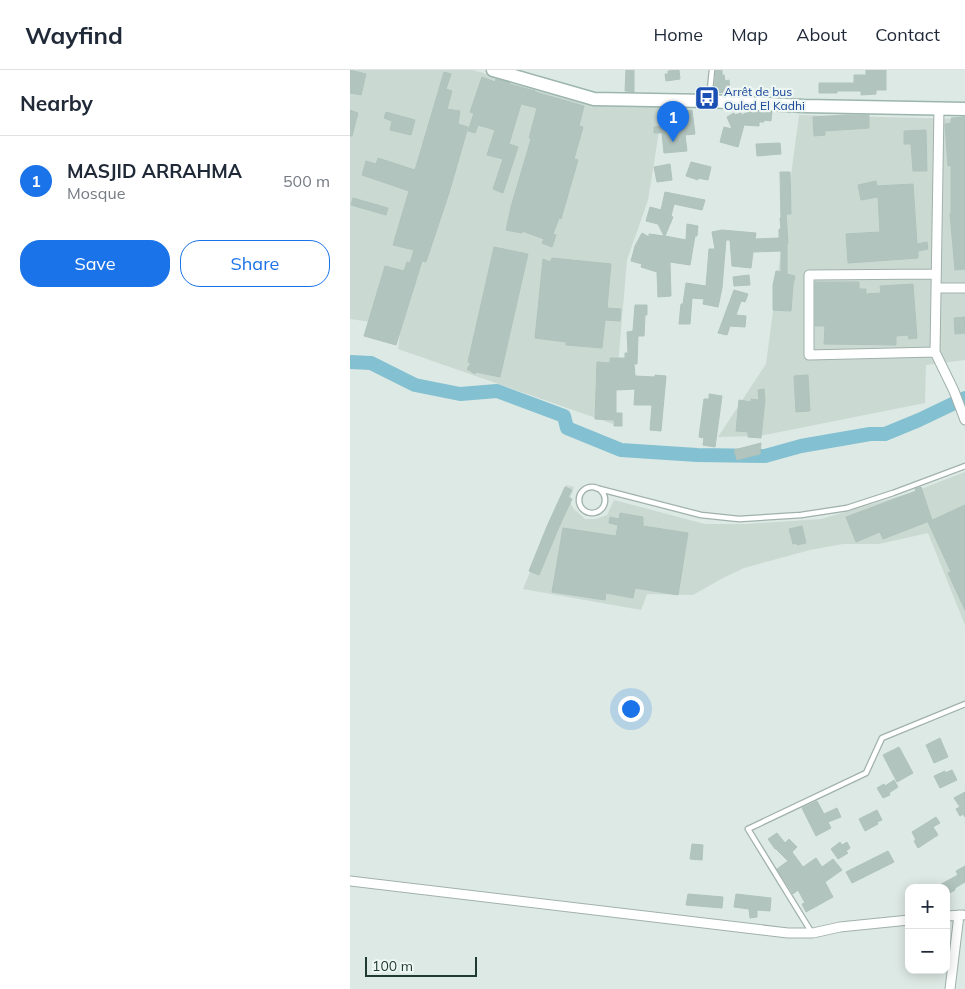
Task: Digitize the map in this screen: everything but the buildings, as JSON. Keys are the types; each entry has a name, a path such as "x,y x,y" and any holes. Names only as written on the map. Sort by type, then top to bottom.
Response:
{"main road":[{"path":"493,70 594,99 965,109"}],"street":[{"path":"939,108 935,352 965,419"},
{"path":"935,352 809,355 809,275 936,274"},
{"path":"936,288 965,288"},
{"path":"350,881 788,933 812,934 840,927 905,920"},
{"path":"950,989 962,915"}],"lane":[{"path":"709,101 712,70"},
{"path":"596,488 602,492 604,505 598,512 589,513 582,510 579,497 586,488 596,488 701,515 739,519 801,515 847,508 965,466"},
{"path":"812,934 748,829 866,773 882,738 965,704"}],"shaded area":[{"path":"350,70 473,70 590,104 663,107 648,200 627,260 613,424 398,349 401,326 350,319"},
{"path":"799,115 965,119 965,360 926,365 925,403 760,436 718,437 766,364"},
{"path":"965,472 965,625 928,533 879,544 843,544 810,550 744,568 693,595 647,594 641,610 523,589 566,485 574,487 569,501 574,509 585,519 596,519 607,515 614,500 705,524 746,524 821,519 913,492"}],"waterway":[{"path":"350,362 371,363 415,385 460,394 497,391 564,416 567,428 621,450 697,455 765,456 801,446 870,434 885,434 965,398"}],"place":[{"name":"Arrêt de bus Ouled El Kadhi","path":"707,98"},
{"name":"MASJID ARRAHMA","path":"673,142"}]}
